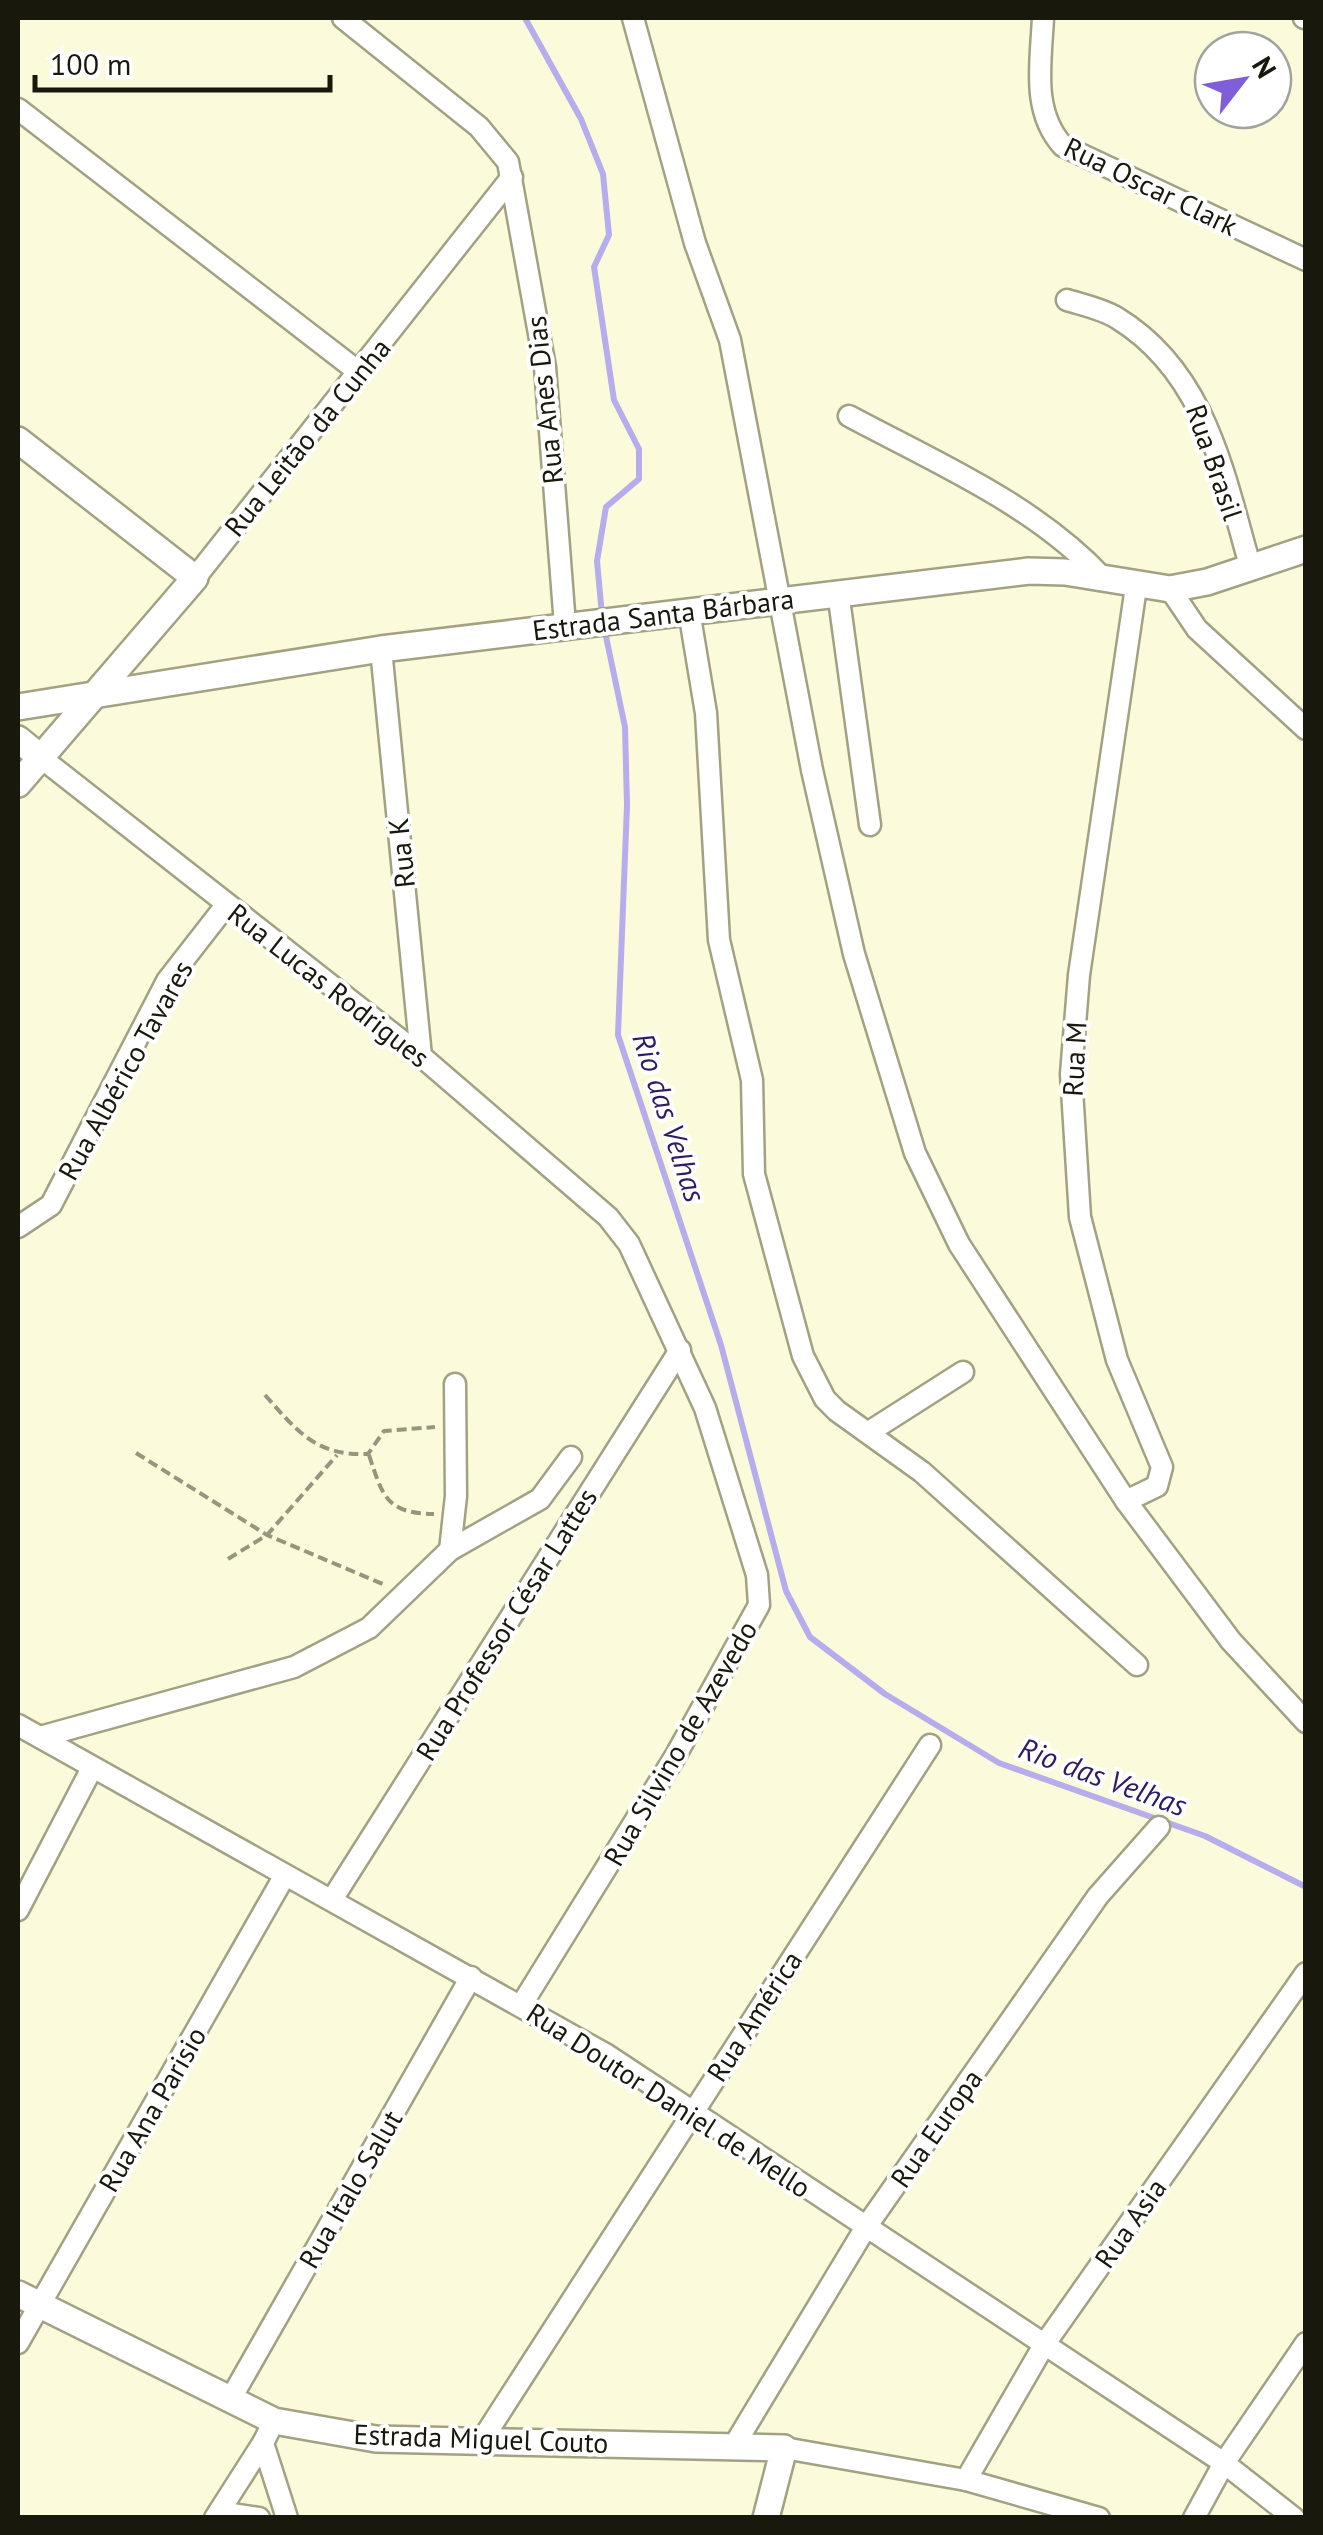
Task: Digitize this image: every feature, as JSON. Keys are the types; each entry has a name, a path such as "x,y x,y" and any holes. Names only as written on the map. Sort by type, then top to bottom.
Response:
{"street":[{"path":"343,18 479,126 508,162 512,177"},
{"path":"633,18 695,242 730,340 812,770 854,954 914,1153 959,1244 1126,1501 1231,1641 1306,1722"},
{"name":"Rua Oscar Clark","path":"1043,18 1040,86 1045,120 1063,146 1306,260"},
{"path":"18,108 360,373"},
{"name":"Rua Leitão da Cunha","path":"18,784 195,578 512,177"},
{"name":"Rua Anes Dias","path":"512,177 545,367 570,625"},
{"name":"Rua Brasil","path":"1066,300 1114,316 1150,342 1185,382 1205,416 1251,569"},
{"path":"849,416 984,488 1074,548 1102,577"},
{"path":"18,440 195,578"},
{"name":"Estrada Santa Bárbara","path":"18,707 380,650 1029,571 1102,577 1170,589 1251,569 1306,549"},
{"name":"Rua M","path":"1126,1501 1156,1486 1162,1467 1117,1360 1080,1217 1071,1074 1100,819 1136,586"},
{"path":"1170,589 1197,628 1306,729"},
{"path":"838,592 870,825"},
{"path":"690,611 706,713 719,940 752,1080 754,1174 765,1227 816,1384 837,1411 991,1531 1137,1664"},
{"name":"Rua K","path":"380,650 421,1056"},
{"name":"Rua Lucas Rodrigues","path":"18,739 421,1056 570,1183 629,1244"},
{"name":"Rua Albérico Tavares","path":"18,1227 51,1205 167,981 227,904"},
{"name":"Rua Silvino de Azevedo","path":"522,2004 676,1755 759,1604 757,1575 705,1408 629,1244"},
{"name":"Rua Professor César Lattes","path":"333,1898 680,1350"},
{"path":"868,1432 963,1372"},
{"path":"450,1550 456,1384"},
{"path":"40,1737 294,1667 369,1628 450,1550 540,1499 572,1457"},
{"name":"Rua Doutor Daniel de Mello","path":"18,1725 91,1770 522,2004 1224,2463 1294,2518"},
{"name":"Rua América","path":"482,2440 930,1745"},
{"path":"18,1910 91,1770"},
{"name":"Rua Europa","path":"735,2444 866,2228 1098,1896 1166,1820"},
{"name":"Rua Ana Parisio","path":"18,2343 29,2300 286,1874"},
{"name":"Rua Asia","path":"966,2480 1044,2345 1306,1973"},
{"name":"Rua Italo Salut","path":"230,2400 471,1977"},
{"name":"Estrada Miguel Couto","path":"29,2300 230,2400 269,2432 376,2439 784,2448"},
{"path":"1194,2518 1224,2463 1306,2343"},
{"path":"258,2518 217,2515 269,2432"},
{"path":"269,2432 286,2518"},
{"path":"766,2518 784,2448 966,2480 1099,2518"}],"path":[{"path":"265,1395 292,1425 337,1455 368,1454"},
{"path":"368,1454 384,1431 454,1428"},
{"path":"136,1454 267,1535 408,1594"},
{"path":"368,1454 379,1486 399,1511 454,1514"},
{"path":"228,1559 267,1535 337,1455"},
{"path":"1166,1820 1183,1804"}],"waterway":[{"name":"Rio das Velhas","path":"525,18 581,119 603,174 609,235 594,267 614,400 639,449 639,479 606,507 597,561 602,615"},
{"name":"Rio das Velhas","path":"604,627 625,727 627,805 618,1035 721,1345 786,1591 810,1637 885,1694 999,1763 1205,1836 1306,1887"}]}
